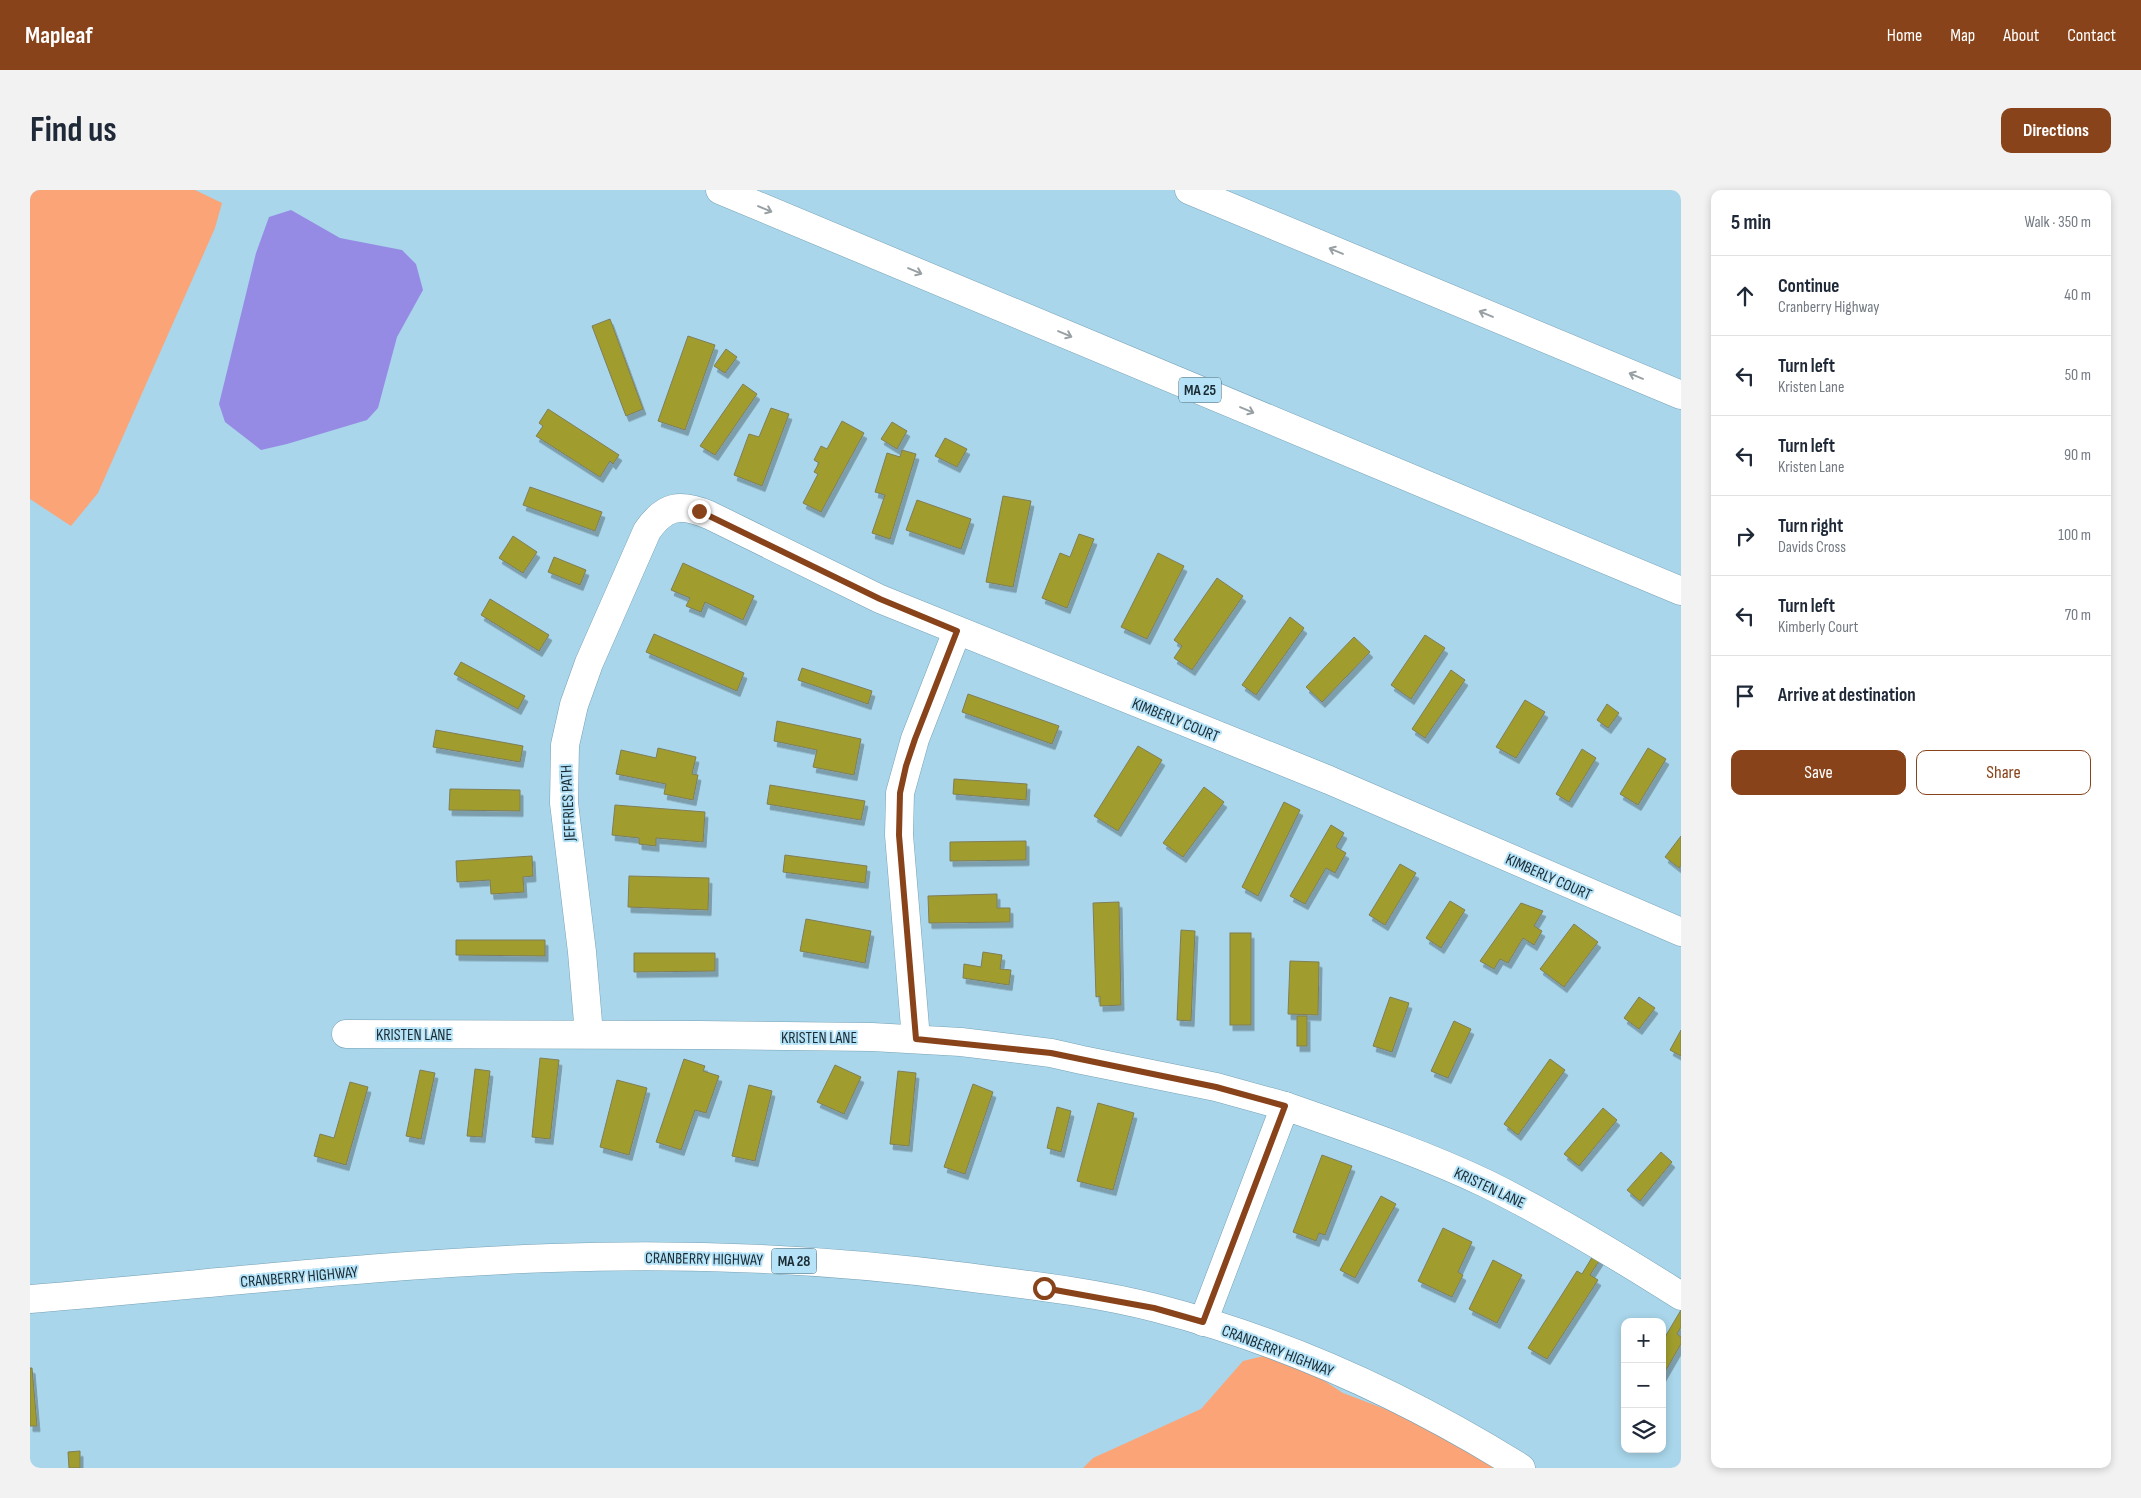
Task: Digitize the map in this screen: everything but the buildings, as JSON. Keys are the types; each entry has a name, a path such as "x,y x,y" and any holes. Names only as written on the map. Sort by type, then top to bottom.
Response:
{"main road":[{"name":"MA 25","path":"720,190 1681,591"},
{"path":"1189,190 1681,395"},
{"name":"KIMBERLY COURT","path":"673,508 690,508 709,515 880,599 1329,780 1681,932"},
{"name":"JEFFRIES PATH","path":"589,1034 582,952 564,803 565,745 574,705 620,590 647,531 660,516 673,508"},
{"path":"916,1039 899,835 900,793 915,739 957,631"},
{"name":"KRISTEN LANE","path":"346,1034 589,1034 916,1039 1051,1053 1216,1087 1285,1106 1424,1157 1485,1183 1566,1226 1681,1296"},
{"path":"1203,1322 1285,1106"},
{"name":"CRANBERRY HIGHWAY","path":"30,1299 477,1261 665,1256 817,1262 906,1269 1099,1296 1154,1308 1203,1322 1252,1339 1349,1378 1446,1424 1521,1468"}],"shaded area":[{"path":"30,190 195,190 222,203 215,228 98,493 71,526 30,499"},
{"path":"291,210 340,238 402,250 416,264 423,290 397,337 378,408 367,420 261,450 225,422 219,404 256,253 269,217"},
{"path":"1280,1352 1343,1393 1446,1432 1494,1468 1083,1468 1093,1458 1201,1409 1243,1361"}],"route":[{"path":"699,511 880,599 957,631 915,739 902,780 900,793 898,820 916,1039 961,1042 1051,1053 1216,1087 1285,1106 1203,1322 1154,1308 1099,1296 1044,1288"}]}
